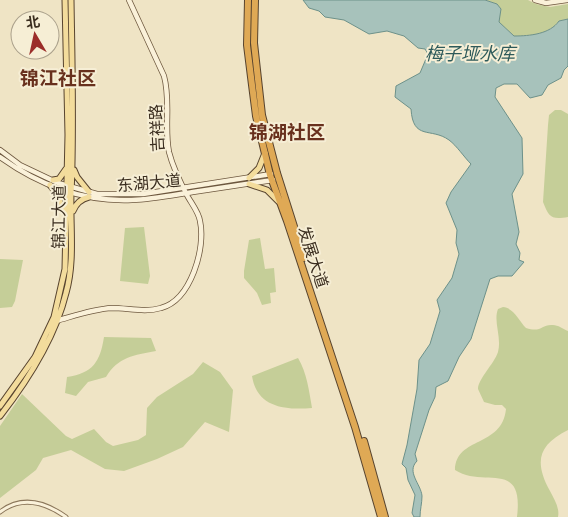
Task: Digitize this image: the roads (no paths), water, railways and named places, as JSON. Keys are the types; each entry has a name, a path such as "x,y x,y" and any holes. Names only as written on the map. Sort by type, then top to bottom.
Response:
{"highway":[{"name":"发展大道","path":"248,0 247,46 256,116 271,178 355,427 380,517"},
{"name":"发展大道","path":"255,0 254,43 262,115 278,176 359,426 385,517"}],"main road":[{"name":"锦江大道","path":"65,0 70,166"},
{"name":"锦江大道","path":"0,416 38,362 58,320 67,291 71,261 69,215 70,0"},
{"path":"265,153 259,168 249,181 267,190 282,207"},
{"path":"70,166 89,194 75,206 69,215 51,183 59,179 70,166"},
{"name":"锦江大道","path":"0,406 35,357 51,322 65,269 69,215"}],"street":[{"name":"吉祥路","path":"51,322 90,311 109,308 148,310 161,308 179,298 188,285 199,258 201,241 200,220 172,164 168,148 167,87 164,76 129,0"},
{"path":"535,0 546,3 567,0"},
{"name":"东湖大道","path":"0,150 20,165 51,183"},
{"name":"东湖大道","path":"0,157 16,169 51,183 89,194 143,194 278,176"},
{"path":"0,512 16,502 38,503 53,508 66,517"}],"water":[{"name":"梅子垭水库","path":"303,0 485,0 497,4 501,9 499,22 514,36 539,33 550,29 559,21 568,19 568,66 561,78 548,85 542,95 530,98 517,84 504,84 496,88 495,97 522,138 523,174 512,194 519,232 516,244 520,253 519,260 524,262 512,276 498,276 490,279 471,339 459,357 448,381 436,387 435,397 415,454 417,461 413,469 413,474 422,496 420,517 414,517 412,513 415,495 408,480 406,468 402,464 417,389 419,360 430,344 440,311 437,300 452,278 459,254 456,243 457,230 446,203 451,192 471,164 449,140 436,134 424,132 415,126 411,109 395,97 396,86 420,73 428,54 425,49 418,48 404,36 387,31 369,34 344,20 325,17 319,11 309,8"}],"district":[{"name":"锦江社区","path":"58,78"},
{"name":"锦湖社区","path":"287,132"}]}
